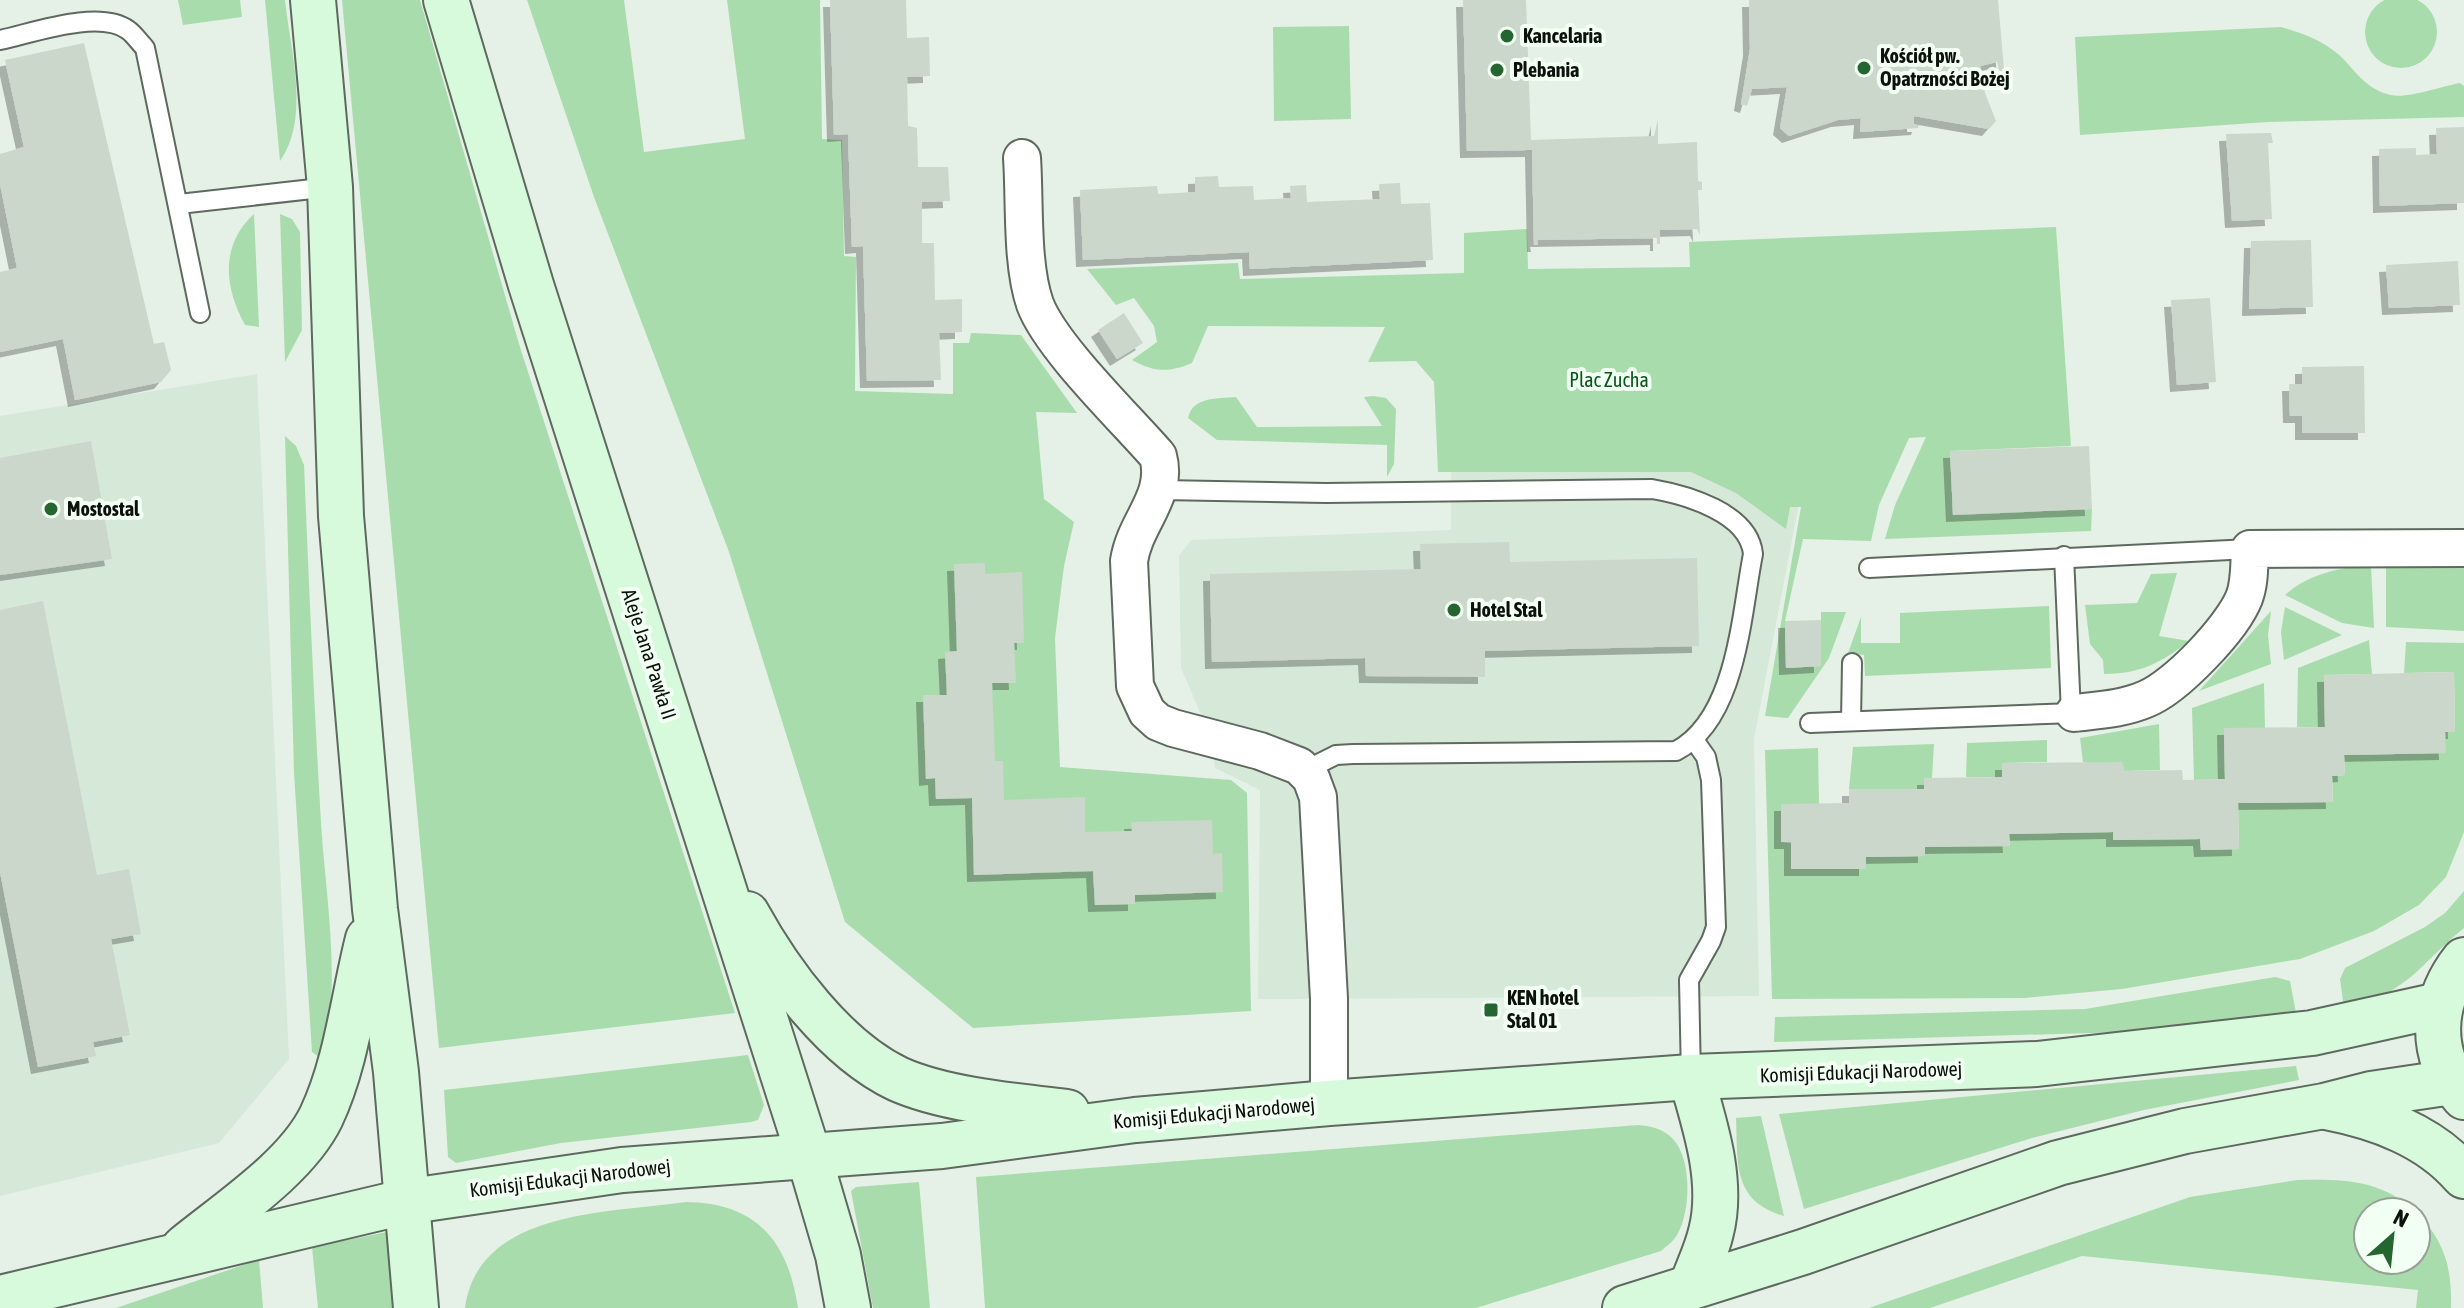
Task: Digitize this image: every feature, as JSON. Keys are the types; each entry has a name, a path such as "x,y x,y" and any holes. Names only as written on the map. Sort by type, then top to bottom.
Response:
{"main road":[{"path":"313,0 330,187 341,516 375,909 396,1072 404,1202 416,1308"},
{"name":"Aleje Jana Pawła II","path":"446,0 531,285 808,1153 838,1255 848,1308"},
{"path":"710,845 753,925 810,1006 863,1059 900,1080 933,1089 1001,1103 1135,1120"},
{"path":"173,1256 272,1176 320,1120 338,1076 375,909"},
{"path":"1625,1308 1803,1252 2058,1163 2185,1131 2324,1106 2371,1094 2458,1090 2441,1060 2436,1035 2439,1005 2450,978 2464,960"},
{"name":"Komisji Edukacji Narodowej","path":"0,1298 404,1202 622,1170 808,1153 942,1146 1135,1120 1329,1103 1691,1077 2037,1064 2312,1033 2439,1005"},
{"path":"1691,1077 1706,1130 1715,1183 1712,1230 1692,1285"},
{"path":"2324,1106 2394,1125 2427,1145 2464,1176"}],"street":[{"path":"1022,158 1030,277 1035,303 1067,352 1158,456 1161,490 1137,531 1129,561 1139,697 1158,722 1260,751 1304,771 1311,778 1318,797 1329,999 1329,1103"},
{"path":"2072,713 2120,708 2150,698 2172,684 2233,619 2245,597 2250,549 2464,548"}],"lane":[{"path":"0,40 77,23 108,21 128,30 145,48 200,313"},
{"path":"179,204 330,187"},
{"path":"1161,490 1326,493 1652,489 1702,503 1747,531 1753,554 1726,689 1715,714 1694,740 1676,751 1336,755 1304,771"},
{"path":"1869,568 2250,549"},
{"path":"1810,723 2072,713 2064,556"},
{"path":"1851,721 1852,663"},
{"path":"1691,1077 1689,980 1716,927 1711,780 1706,757 1694,740"}],"shaded area":[{"path":"257,374 289,1059 219,1143 0,1196 0,416"},
{"path":"1808,456 1754,739 1759,996 1258,999 1260,790 1215,768 1211,738 1181,668 1179,556 1191,540 1451,530 1451,470"}],"green space":[{"path":"2401,-4 2421,2 2431,12 2437,32 2431,52 2421,62 2401,68 2381,62 2371,52 2365,32 2371,12 2381,2"},
{"path":"178,0 240,0 242,17 183,25"},
{"path":"265,0 285,0 294,61 295,125 280,161"},
{"path":"342,0 420,0 519,344 735,1013 439,1048"},
{"path":"527,0 624,0 644,152 745,139 727,0 820,0 822,139 842,140 844,256 856,257 855,391 953,394 953,343 969,343 971,333 1021,335 1077,413 1036,412 1044,499 1074,522 1064,566 1055,638 1060,767 1231,780 1247,793 1251,1011 973,1028 845,922 729,552 594,197"},
{"path":"1349,26 1351,119 1274,121 1273,27"},
{"path":"2281,27 2325,44 2367,84 2391,95 2425,92 2460,83 2464,86 2464,117 2268,122 2080,135 2075,37"},
{"path":"254,214 259,327 245,325 238,311 229,267 235,239"},
{"path":"280,214 292,219 300,232 302,330 285,362"},
{"name":"Plac Zucha","path":"2056,227 2071,446 1950,451 1953,514 2092,509 2091,531 1885,539 1895,505 1926,437 1909,438 1879,505 1871,541 1803,539 1785,621 1786,668 1821,666 1821,612 1846,612 1829,658 1788,718 1765,716 1801,507 1790,507 1786,529 1736,493 1691,472 1438,472 1434,382 1416,361 1368,362 1385,327 1208,326 1192,363 1168,370 1154,369 1132,360 1157,342 1154,326 1134,298 1116,305 1087,269 1238,263 1240,279 1464,273 1464,233 1527,229 1528,269 1690,267 1689,242"},
{"path":"1236,397 1257,427 1382,426 1364,397 1386,398 1396,409 1394,464 1387,477 1387,445 1217,440 1188,418 1201,402"},
{"path":"285,436 296,446 304,465 318,778 332,972 328,1031 322,1059 312,1052 294,773"},
{"path":"2386,564 2464,564 2464,631 2386,627"},
{"path":"2371,565 2374,628 2342,623 2285,595 2325,573"},
{"path":"2177,573 2159,636 2189,641 2150,666 2104,674 2103,660 2090,644 2085,605 2137,603 2151,574"},
{"path":"2049,606 2051,668 1865,676 1864,655 1848,653 1861,617 1861,643 1900,643 1900,613"},
{"path":"2285,607 2342,635 2284,660 2281,632"},
{"path":"2271,611 2268,635 2271,664 2199,691"},
{"path":"2369,640 2372,674 2324,675 2325,727 2297,727 2298,668"},
{"path":"2406,642 2464,643 2464,832 2446,877 2419,905 2374,931 2300,959 2122,989 2024,998 1772,999 1765,750 1818,748 1819,804 1782,842 1866,857 1925,856 1925,847 2010,845 2009,834 2113,832 2114,840 2200,839 2201,850 2239,849 2238,803 2333,802 2332,776 2345,775 2344,755 2445,753 2445,732 2455,732 2454,672 2404,673"},
{"path":"2264,683 2265,728 2224,729 2225,779 2194,780 2192,708"},
{"path":"2159,724 2160,770 2125,771 2083,762 2080,738"},
{"path":"2047,740 2047,762 2002,763 2002,777 1966,777 1967,743"},
{"path":"1934,744 1932,778 1924,778 1924,789 1849,789 1853,747"},
{"path":"2464,891 2464,928 2399,986 2344,1008 2340,979 2345,968 2425,927 2445,913"},
{"path":"2275,977 2290,981 2297,1018 2161,1031 1774,1042 1775,1017 2085,1009"},
{"path":"748,1055 764,1105 758,1120 561,1143 456,1163 448,1157 444,1090"},
{"path":"2296,1066 2299,1080 2144,1110 2032,1138 1804,1209 1779,1114"},
{"path":"1761,1116 1784,1216 1755,1201 1746,1190 1738,1165 1736,1118"},
{"path":"1638,1125 1656,1128 1668,1135 1679,1147 1683,1158 1687,1198 1677,1236 1661,1251 1476,1308 985,1308 976,1177"},
{"path":"2297,1180 2345,1181 2375,1187 2394,1196 2352,1196 2352,1276 2432,1276 2432,1231 2448,1268 2451,1308 2416,1308 2418,1290 2082,1256 1930,1308 1869,1308 2190,1197"},
{"path":"919,1182 930,1308 873,1308 851,1191 856,1187"},
{"path":"686,1202 732,1210 750,1218 765,1230 786,1263 798,1308 465,1308 475,1275 494,1251 521,1234 552,1222 587,1214"},
{"path":"387,1232 394,1308 318,1308 312,1247"},
{"path":"258,1260 263,1308 116,1308"}],"building":[{"path":"830,0 906,0 907,38 929,37 930,76 907,77 908,126 917,128 918,167 948,167 950,201 922,202 922,243 934,243 935,300 962,299 962,332 939,333 941,380 867,381 863,246 852,247 848,134 834,135"},
{"path":"1463,0 1526,0 1531,140 1654,136 1658,119 1658,144 1697,142 1698,181 1702,182 1702,190 1698,190 1700,235 1697,229 1660,230 1660,244 1657,244 1657,238 1537,240 1538,245 1534,245 1532,150 1467,151"},
{"name":"Kościół pw. Opatrzności Bożej","path":"1749,0 1998,0 2005,81 2002,81 1997,62 1980,66 1985,93 1996,121 1989,129 1914,116 1914,125 1919,125 1918,128 1860,132 1861,118 1838,120 1789,136 1780,128 1787,87 1752,89 1747,106 1741,104 1750,49"},
{"path":"84,43 154,344 164,342 171,370 161,382 75,400 63,339 0,352 0,272 17,268 0,184 0,154 24,147 5,60"},
{"path":"2464,127 2464,203 2380,206 2379,149 2416,148 2416,155 2437,154 2436,128"},
{"path":"2271,133 2273,143 2268,143 2272,219 2232,221 2226,134"},
{"path":"1218,176 1219,187 1253,186 1254,200 1291,198 1290,186 1306,185 1307,202 1380,199 1379,184 1400,183 1401,204 1430,203 1433,260 1250,269 1249,252 1083,260 1080,190 1157,186 1158,194 1195,192 1195,177"},
{"path":"2311,240 2313,307 2249,309 2251,241"},
{"path":"2458,261 2460,305 2389,308 2386,265"},
{"path":"2210,298 2216,382 2177,385 2171,300"},
{"path":"1124,313 1143,343 1117,359 1098,330"},
{"path":"2364,366 2365,433 2302,433 2302,416 2290,416 2289,384 2302,384 2302,367"},
{"name":"Mostostal","path":"91,441 112,559 0,575 0,458"},
{"path":"2089,446 2092,509 1953,515 1950,451"},
{"name":"Hotel Stal","path":"1509,542 1510,562 1697,558 1699,646 1485,651 1485,677 1366,676 1365,658 1212,662 1210,574 1421,569 1420,544"},
{"path":"985,563 985,574 1022,572 1024,643 1014,643 1016,683 992,683 995,761 1003,761 1004,800 1085,797 1085,832 1132,831 1131,822 1212,820 1213,854 1222,853 1223,892 1135,895 1135,904 1095,905 1093,871 974,875 972,798 936,799 935,778 926,779 923,695 947,695 945,652 957,651 954,564"},
{"path":"43,601 97,875 129,869 141,934 111,939 130,1035 93,1042 96,1056 38,1067 0,872 0,610"},
{"path":"1821,620 1821,666 1786,668 1785,621"},
{"path":"2454,672 2455,732 2445,732 2446,753 2344,755 2345,775 2332,776 2333,802 2238,803 2239,849 2201,850 2200,839 2113,840 2113,832 2009,834 2010,846 1925,847 1925,856 1866,857 1866,869 1791,869 1791,842 1781,842 1781,804 1849,803 1849,789 1924,789 1924,778 2002,777 2002,763 2122,762 2125,771 2182,770 2183,780 2225,779 2224,728 2325,727 2324,675"}],"place":[{"name":"Kancelaria","path":"1507,36"},
{"name":"Kościół pw. Opatrzności Bożej","path":"1864,68"},
{"name":"Plebania","path":"1497,70"},
{"name":"Mostostal","path":"51,509"},
{"name":"Hotel Stal","path":"1454,610"},
{"name":"KEN hotel Stal 01","path":"1491,1010"}]}
